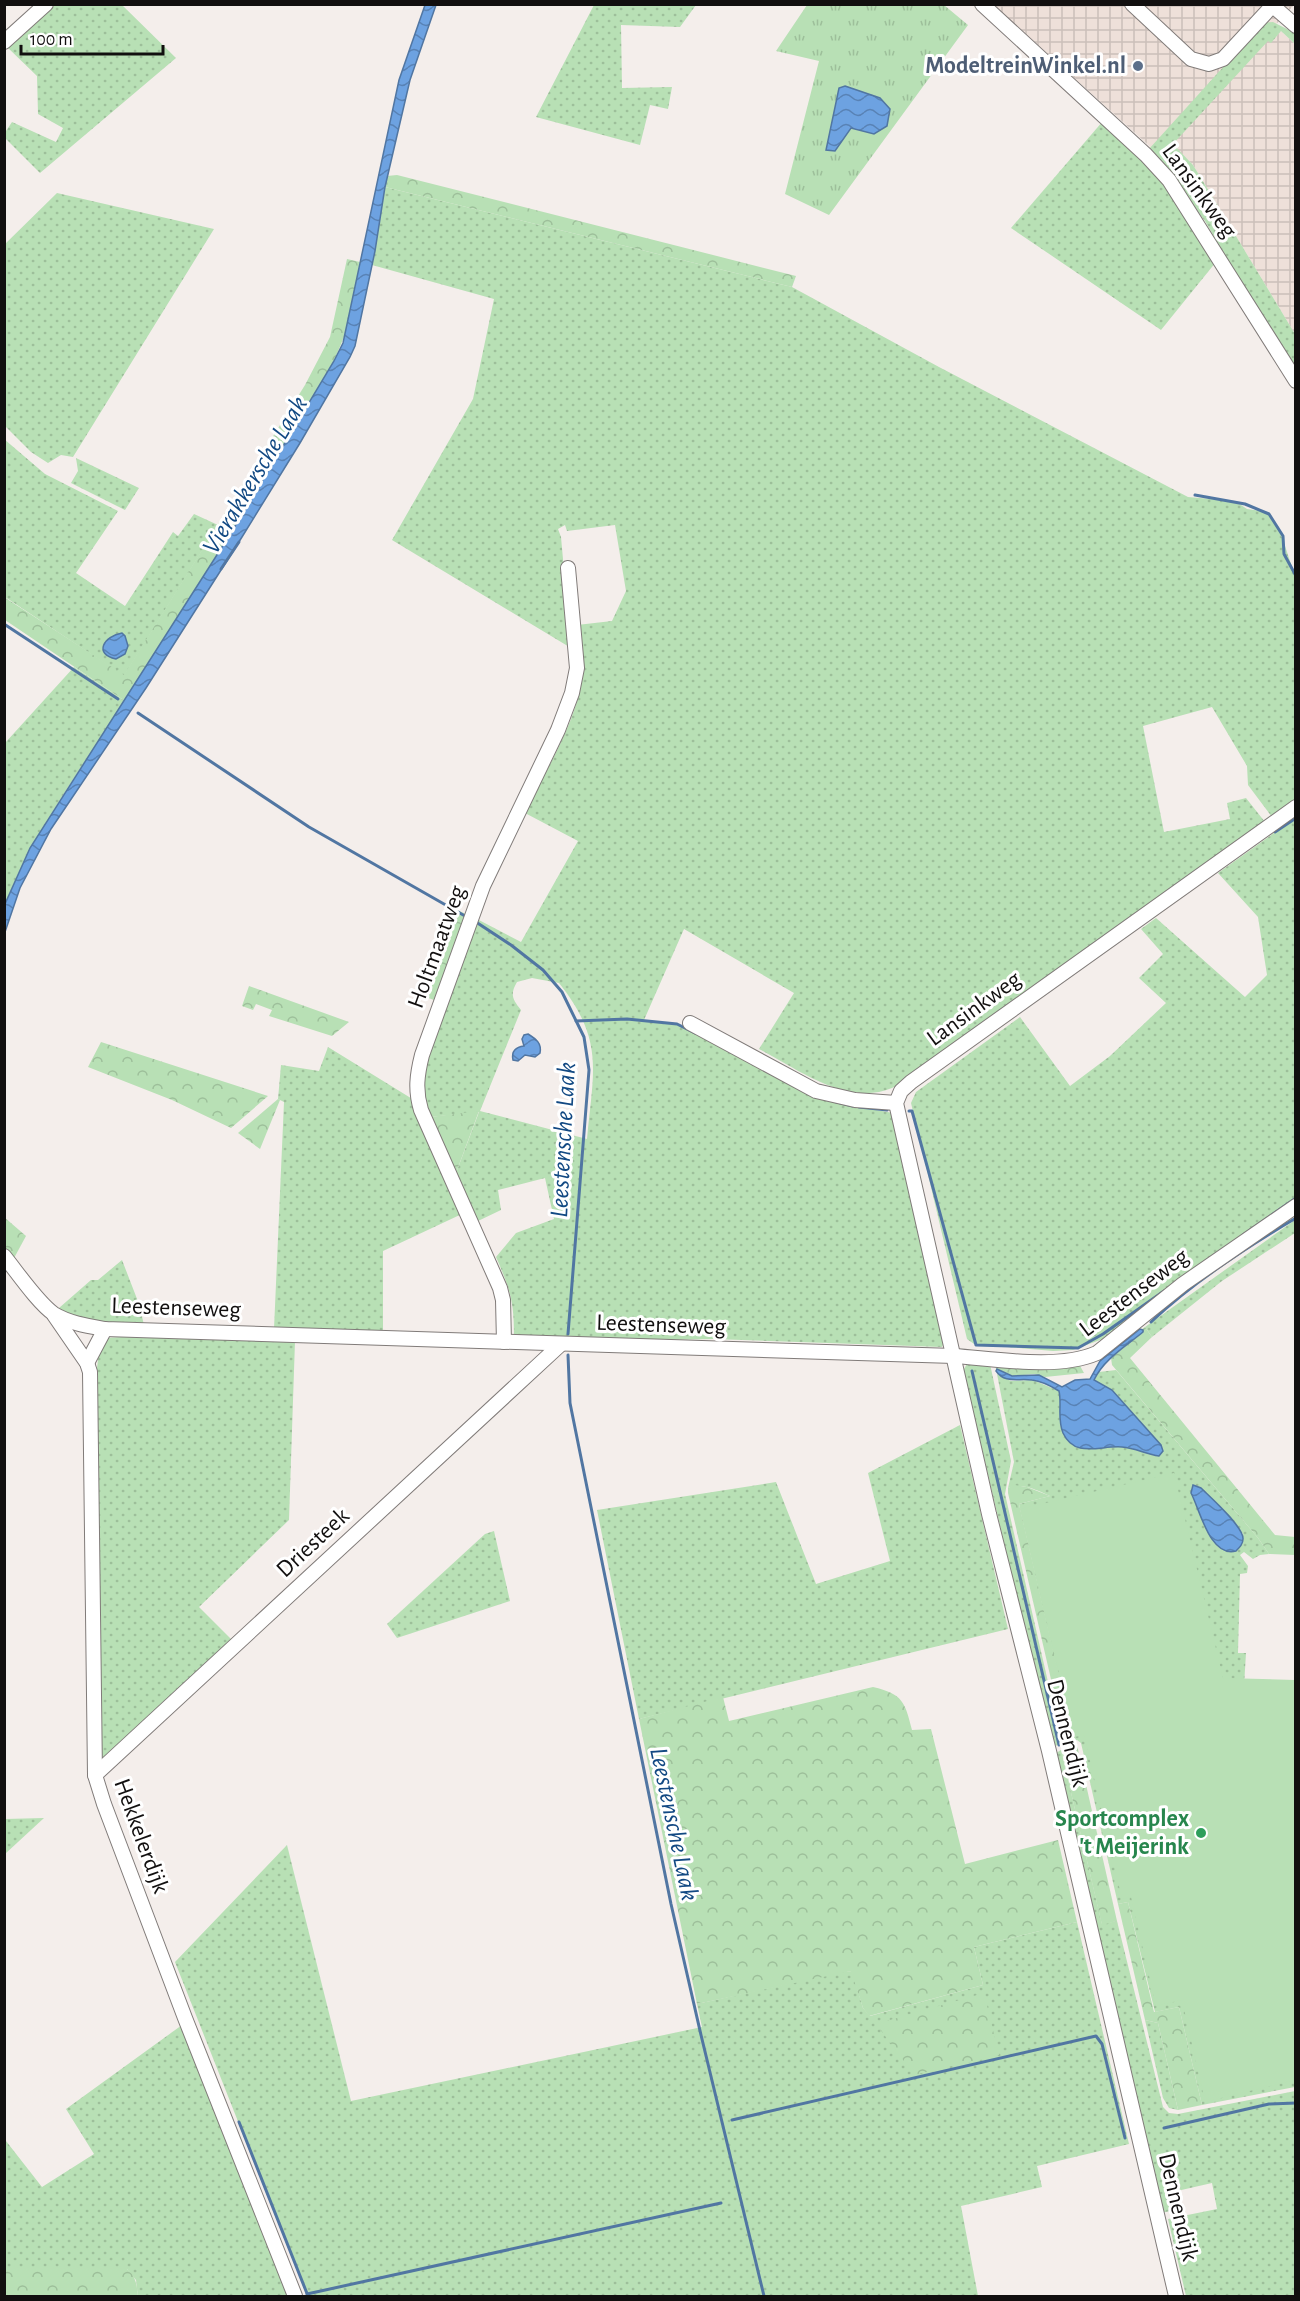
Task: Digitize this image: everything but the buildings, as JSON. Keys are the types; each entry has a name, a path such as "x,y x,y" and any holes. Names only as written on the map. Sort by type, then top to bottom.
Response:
{"street":[{"path":"4,42 46,4"},
{"name":"Lansinkweg","path":"982,4 1146,155 1169,180 1296,381"},
{"path":"1132,4 1191,59 1209,64 1222,59 1273,5 1296,26"},
{"name":"Holtmaatweg","path":"504,1341 503,1300 500,1288 421,1110 416,1094 417,1077 422,1055 483,886 558,730 572,693 577,668 568,568"},
{"name":"Lansinkweg","path":"896,1103 901,1092 910,1082 1296,807"},
{"path":"690,1023 816,1091 855,1100 896,1103 954,1356"},
{"name":"Leestenseweg","path":"4,1256 54,1314 77,1324 105,1329 954,1356 1062,1362 1084,1359 1097,1353 1183,1284 1296,1206"},
{"name":"Hekkelerdijk","path":"54,1314 87,1363 90,1372 95,1775 185,2018 295,2296"},
{"path":"87,1363 105,1329"},
{"name":"Driesteek","path":"95,1775 560,1344"},
{"name":"Dennendijk","path":"954,1356 989,1514 1049,1751 1176,2296"}],"shaded area":[{"path":"994,5 1294,5 1157,153"},
{"path":"1281,31 1295,44 1295,334 1193,165 1172,144 1268,40 1271,42"}],"green space":[{"path":"55,5 122,5 176,58 40,173 5,138 4,134 12,122 56,142 63,128 38,114 37,76 6,46"},
{"path":"594,5 696,5 680,27 621,25 622,88 672,87 668,109 650,105 640,145 536,117"},
{"path":"807,5 944,5 968,25 829,215 785,194 819,61 776,51"},
{"path":"1273,22 1295,33 1295,44 1281,31 1271,43 1268,41 1173,144 1193,165 1295,334 1295,375 1205,221 1149,149 1263,23"},
{"path":"1103,121 1162,178 1216,262 1161,330 1011,228"},
{"path":"397,175 796,276 792,287 385,187 387,176"},
{"path":"385,187 792,287 939,367 1188,497 1235,501 1247,509 1268,512 1277,527 1295,574 1295,800 1272,817 1248,785 1247,766 1212,707 1143,726 1164,832 1230,819 1227,803 1246,798 1265,822 892,1088 875,1093 858,1093 840,1089 806,1075 759,1049 794,993 684,929 644,1020 683,1026 826,1101 893,1113 944,1342 942,1347 713,1339 589,1341 514,1336 510,1295 496,1257 516,1233 554,1219 545,1178 498,1190 501,1210 478,1221 456,1173 479,1112 430,1117 424,1101 425,1061 477,919 521,942 578,841 525,813 564,735 576,704 580,674 577,625 612,621 626,591 615,525 567,531 565,525 558,529 561,537 571,648 392,540 473,399 494,299 372,265","holes":["532,978 559,983 584,1022 590,1040 593,1075 587,1139 480,1111 521,1010 513,996 517,982"]},
{"path":"57,193 214,229 73,457 61,455 48,463 31,452 5,426 4,245"},
{"path":"347,259 360,262 346,332 334,361 265,478 125,701 5,620 4,597 124,675 305,385 330,337"},
{"path":"4,439 45,474 118,511 76,573 125,606 173,532 178,536 194,514 218,525 124,676 5,597"},
{"path":"76,458 139,488 125,510 71,483 78,471"},
{"path":"74,667 125,701 45,825 5,904 5,743"},
{"path":"1295,818 1295,1200 1219,1250 1108,1337 1073,1350 1053,1351 974,1344 967,1339 911,1103 916,1092 1020,1017 1070,1086 1110,1056 1166,1003 1139,978 1163,954 1141,929 1156,918 1245,997 1267,975 1258,917 1218,873"},
{"path":"453,908 468,915 434,1000 417,994"},
{"path":"249,986 349,1022 332,1036 269,1016 272,1010 256,1004 253,1010 242,1006"},
{"path":"101,1042 268,1096 231,1128 172,1100 88,1067"},
{"path":"328,1047 414,1100 464,1213 383,1251 383,1331 274,1329 284,1102 278,1099 281,1065 319,1071"},
{"path":"278,1099 280,1100 260,1149 238,1133"},
{"path":"479,1111 456,1173 430,1117"},
{"path":"4,1217 26,1236 13,1260 5,1252"},
{"path":"1295,1220 1295,1233 1222,1281 1152,1337 1145,1327"},
{"path":"122,1260 139,1304 144,1325 89,1321 68,1314 59,1308 91,1280 98,1280"},
{"path":"1145,1327 1152,1337 1130,1358 1275,1535 1295,1537 1295,1555 1269,1554 1112,1365 1111,1358 1143,1332 1142,1329"},
{"path":"136,1336 295,1341 289,1520 199,1607 233,1641 102,1767 95,1385 99,1351 106,1338"},
{"path":"968,1362 990,1364 1011,1461 1005,1494 1062,1743 1060,1745 1052,1746 964,1373"},
{"path":"995,1363 1079,1364 1084,1373 1045,1377 1034,1374 1012,1376 996,1369"},
{"name":"Sportcomplex 't Meijerink","path":"1116,1370 1269,1554 1253,1559 1244,1552 1240,1555 1248,1566 1247,1573 1240,1574 1238,1653 1246,1653 1244,1686 1296,1862 1295,2087 1202,2105 1179,2007 1155,2012 1128,1902 1118,1904 1081,1743 1077,1740 1068,1743 1065,1740 1072,1736 1019,1504 1050,1496 1024,1486 1008,1488 1014,1462 997,1374 1011,1381 1033,1380 1059,1391 1061,1428 1068,1441 1074,1446 1090,1449 1123,1447 1155,1455 1163,1451 1161,1445 1112,1390 1094,1380 1099,1372","holes":["1191,1493 1208,1495 1243,1534 1236,1550 1227,1551 1213,1541"]},
{"path":"960,1425 1008,1629 639,1719 597,1510 776,1482 816,1584 890,1561 868,1473"},
{"name":"Sportcomplex 't Meijerink","path":"1174,1473 1223,1678 1295,1680 1295,2080 1205,2102 1182,2000 1156,2006 1131,1897 1122,1899 1084,1735 1074,1737 1020,1509"},
{"path":"1014,1485 1027,1487 1050,1496 1019,1504 1073,1736 1065,1740 1008,1493 1008,1488"},
{"path":"494,1531 510,1601 397,1638 387,1624 485,1534"},
{"path":"873,1687 897,1696 907,1712 912,1730 931,1729 965,1864 1058,1840 1077,1922 974,1947 983,1985 869,2016 863,2008 851,1971 697,2004 639,1719 723,1697 729,1721"},
{"path":"1077,1745 1117,1921 1102,1925 1061,1750"},
{"path":"1061,1750 1102,1924 1117,1921 1163,2107 1169,2113 1178,2114 1295,2091 1295,2296 1186,2296 1168,2219 1217,2209 1212,2183 1177,2191 1180,2209 1161,2213 1056,1753"},
{"path":"44,1818 5,1854 5,1819"},
{"path":"287,1845 351,2101 702,2027 697,2004 841,1972 852,1971 863,2008 870,2016 983,1985 974,1947 1077,1922 1129,2144 1037,2166 1042,2187 961,2206 978,2296 307,2296 175,1962"},
{"path":"1128,1902 1154,2012 1179,2007 1202,2105 1178,2110 1158,2023 1145,2020 1118,1904"},
{"path":"984,1993 999,2055 918,2074 913,2073 876,2024"},
{"path":"1145,2020 1158,2023 1178,2110 1169,2108 1163,2098"},
{"path":"182,2025 288,2296 138,2296 136,2280 127,2269 5,2269 5,2142 42,2187 94,2154 66,2109"},
{"path":"5,2269 127,2269 134,2278 138,2296 5,2296"}],"water":[{"path":"425,5 436,5 410,80 385,187 375,251 355,346 300,443 242,537 146,688 51,829 20,888 5,932 5,904 30,848 229,536 343,343 399,80"},
{"path":"845,86 880,98 890,109 887,126 874,134 851,128 835,151 826,150 839,88"},
{"path":"122,633 128,646 125,654 116,659 109,657 103,649 106,641"},
{"path":"528,1034 538,1042 540,1053 535,1057 525,1055 518,1061 513,1060 513,1052 516,1048 524,1046 522,1039"},
{"path":"1140,1329 1143,1332 1109,1360 1094,1380 1112,1390 1161,1445 1163,1451 1159,1456 1122,1447 1089,1449 1074,1446 1068,1441 1061,1428 1059,1391 1035,1381 1003,1378 996,1371 997,1369 1012,1376 1039,1375 1062,1387 1075,1380 1090,1379 1100,1361"},
{"path":"1193,1485 1201,1488 1238,1527 1243,1541 1236,1551 1227,1551 1219,1547 1207,1531 1191,1493"}],"waterway":[{"path":"1195,495 1245,504 1269,514 1283,536 1284,554 1296,576"},
{"name":"Vierakkersche Laak","path":"221,569 239,542"},
{"path":"4,624 118,699"},
{"path":"138,713 309,827 465,916"},
{"path":"1275,832 1296,818"},
{"name":"Leestensche Laak","path":"476,922 543,970 562,992 584,1037 589,1070 568,1334"},
{"path":"576,1021 627,1019 677,1024 695,1033"},
{"path":"833,1101 853,1106"},
{"path":"859,1107 887,1110"},
{"path":"909,1111 912,1111 976,1345 1078,1348 1103,1334 1164,1291"},
{"path":"1243,1235 1296,1198"},
{"path":"1151,1322 1220,1266 1296,1218"},
{"name":"Leestensche Laak","path":"568,1355 570,1403 671,1904 764,2296"},
{"path":"972,1371 1059,1745"},
{"path":"732,2120 1096,2036 1102,2044 1125,2138"},
{"path":"1164,2128 1269,2104 1296,2103"},
{"path":"239,2122 308,2296"},
{"path":"307,2294 721,2203"}],"place":[{"name":"ModeltreinWinkel.nl","path":"1138,66"},
{"name":"Sportcomplex 't Meijerink","path":"1201,1833"}]}
